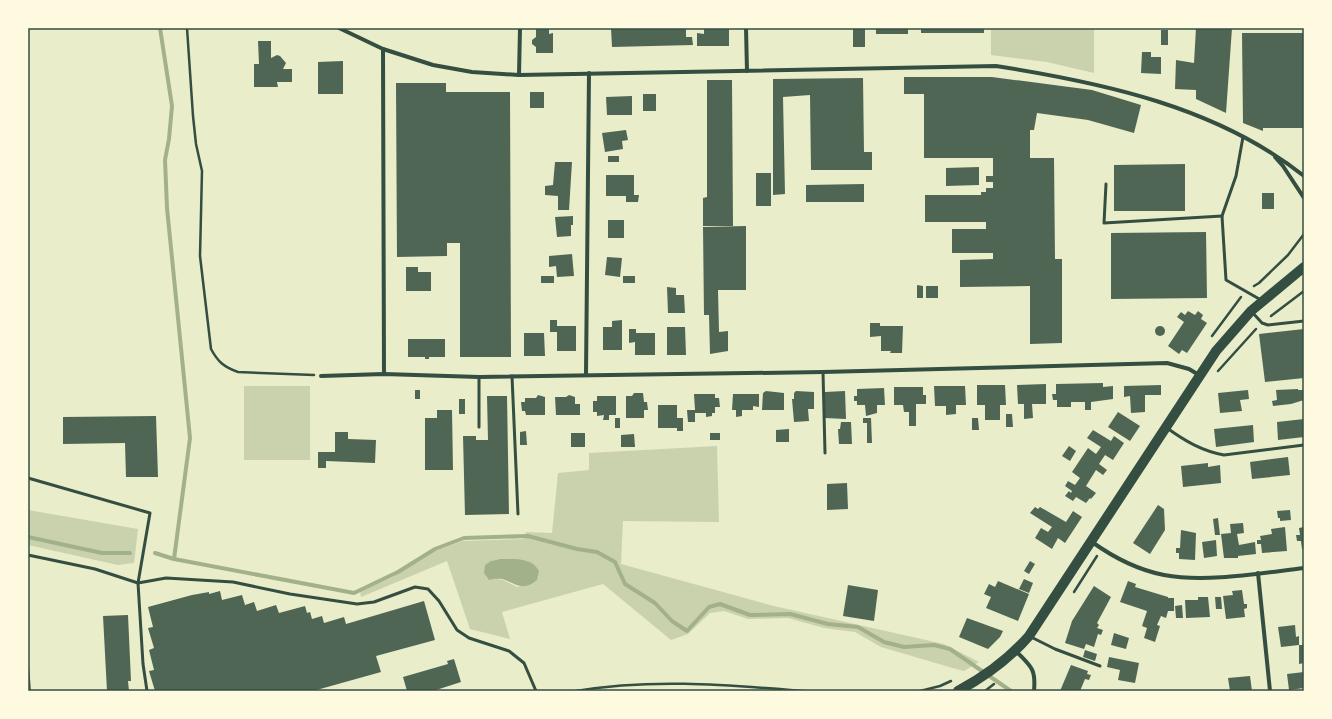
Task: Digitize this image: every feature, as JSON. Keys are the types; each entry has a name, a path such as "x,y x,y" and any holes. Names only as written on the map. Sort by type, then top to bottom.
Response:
{"main road":[{"path":"958,691 994,670 1016,651 1029,636 1092,542 1199,375 1234,330 1251,311 1262,300 1304,267"}],"street":[{"path":"339,28 383,49 433,66 472,72 519,75 589,73 651,74 996,66 1050,74 1122,90 1199,117 1265,149 1304,176"},
{"path":"519,75 520,28"},
{"path":"746,28 747,71"},
{"path":"383,49 384,374"},
{"path":"586,374 589,73"},
{"path":"1265,149 1283,166 1304,198"},
{"path":"321,376 384,374 479,377 586,374 823,372 1167,363 1189,369 1199,375"},
{"path":"1092,542 1130,564 1163,575 1191,578 1304,568"},
{"path":"1258,573 1270,691"},
{"path":"1016,651 1032,668 1035,677 1035,690"}],"lane":[{"path":"1243,137 1236,176 1222,216 1226,280 1262,300"},
{"path":"1106,184 1104,222 1222,216"},
{"path":"1251,311 1262,323 1268,325 1304,321"},
{"path":"823,372 825,452"},
{"path":"512,376 518,514"},
{"path":"479,377 479,427"},
{"path":"1166,427 1194,446 1224,455 1304,445"},
{"path":"28,478 150,513 138,583 143,664 147,691"},
{"path":"28,556 95,569 138,583 166,578 233,582 290,594 357,604 374,602 415,587 428,589 439,601 457,630 469,638 509,651 524,663 536,691"},
{"path":"1029,636 1055,649 1100,666"}],"path":[{"path":"188,28 194,123 202,171 200,256 211,349 218,361 228,368 238,372 321,376"},
{"path":"1210,339 1246,291 1259,283 1288,255 1304,234"},
{"path":"1218,372 1262,323 1304,291"},
{"path":"1069,598 1102,549"},
{"path":"920,691 940,686 954,680"},
{"path":"576,691 640,684 727,684 804,691"},
{"path":"985,691 990,688"}],"shaded area":[{"path":"991,28 1094,28 1094,73 1047,62 991,55"},
{"path":"244,386 310,386 310,460 244,460"},
{"path":"717,446 719,522 623,521 621,564 774,606 944,644 979,662 964,671 881,647 855,632 824,628 788,618 748,619 724,611 710,613 688,634 671,640 603,584 502,612 510,639 470,629 447,561 361,597 360,591 391,578 435,551 463,541 524,539 526,532 552,533 558,473 589,470 589,453","holes":["512,559 533,583 517,587 498,579 491,561"]},
{"path":"28,510 138,529 134,563 118,565 28,545"},
{"path":"500,559 522,560 532,563 539,571 537,580 528,585 521,586 501,579 489,580 484,573 485,565 491,561"}],"building":[{"path":"536,28 549,28 549,34 553,33 553,53 536,53 536,47 532,44 532,40 536,37"},
{"path":"611,28 686,28 686,37 692,37 693,45 612,47"},
{"path":"704,28 729,28 729,46 697,46 697,33 704,34"},
{"path":"853,28 865,28 865,47 853,47"},
{"path":"876,28 908,28 908,34 876,34"},
{"path":"921,28 984,28 984,33 921,33"},
{"path":"1196,28 1232,28 1226,113 1196,99 1196,90 1175,89 1176,60 1194,63"},
{"path":"1161,30 1168,30 1168,45 1161,45"},
{"path":"1242,33 1304,33 1304,128 1263,128 1263,131 1243,123"},
{"path":"258,41 271,41 271,58 277,55 280,56 286,63 283,69 292,69 292,82 277,82 278,87 254,87 254,64 259,64"},
{"path":"1142,52 1151,52 1151,57 1161,57 1161,74 1141,73"},
{"path":"343,61 343,94 318,94 318,62"},
{"path":"904,77 992,77 1092,90 1141,105 1134,133 1088,120 1037,113 1034,130 1030,130 1030,158 1054,158 1055,259 1062,259 1062,343 1030,344 1030,286 960,287 960,260 993,259 993,253 952,253 952,229 986,229 986,222 925,222 925,195 981,195 981,192 986,192 986,188 993,188 993,182 986,182 986,176 993,176 993,158 924,158 924,94 904,94"},
{"path":"863,78 864,152 872,152 872,170 811,170 810,95 783,97 785,194 773,195 773,79"},
{"path":"707,80 732,80 733,226 703,226 703,198 707,197"},
{"path":"396,83 446,83 446,92 510,92 511,357 460,357 460,243 447,243 447,256 397,257"},
{"path":"530,92 544,92 544,108 530,108"},
{"path":"643,94 656,94 656,111 643,111"},
{"path":"632,96 632,115 607,115 606,97"},
{"path":"626,130 628,140 622,141 623,149 605,152 602,133"},
{"path":"608,156 619,156 619,162 608,162"},
{"path":"555,162 572,162 569,210 558,210 558,196 545,195 545,186 553,185"},
{"path":"1185,164 1185,211 1114,211 1114,165"},
{"path":"979,167 979,185 946,186 946,168"},
{"path":"756,173 771,173 771,206 756,206"},
{"path":"606,175 634,175 634,195 639,195 638,202 626,202 626,196 606,196"},
{"path":"864,184 864,202 806,202 806,185"},
{"path":"1262,193 1274,193 1274,209 1262,209"},
{"path":"573,216 571,236 557,237 555,217"},
{"path":"608,220 624,220 624,238 608,238"},
{"path":"746,226 746,290 718,290 719,332 728,331 728,351 710,354 709,315 704,315 703,227"},
{"path":"1206,232 1207,298 1111,299 1111,233"},
{"path":"572,254 574,276 557,277 556,266 549,267 549,256"},
{"path":"607,257 622,258 620,277 605,275"},
{"path":"406,267 418,267 418,272 431,272 431,291 406,291"},
{"path":"541,276 554,276 554,283 541,283"},
{"path":"623,276 635,276 635,283 623,283"},
{"path":"917,285 923,286 923,298 917,298"},
{"path":"926,286 938,286 938,298 926,298"},
{"path":"667,287 676,288 676,295 684,295 685,313 668,313"},
{"path":"1188,311 1195,315 1198,311 1203,315 1201,319 1207,323 1187,353 1182,350 1179,354 1168,346 1184,322 1177,317 1181,312 1185,315"},
{"path":"550,320 557,320 557,326 576,326 576,351 557,351 557,332 550,332"},
{"path":"622,320 622,350 603,350 603,327 612,327 612,321"},
{"path":"870,323 880,323 880,326 903,326 902,353 881,351 881,336 870,337"},
{"path":"1158,326 1162,326 1164,327 1164,335 1158,336 1155,333 1155,329"},
{"path":"667,327 685,327 686,355 667,355"},
{"path":"629,329 636,329 636,333 655,333 655,355 635,355 635,342 629,343"},
{"path":"1304,329 1304,378 1265,382 1259,334"},
{"path":"524,333 544,333 545,356 524,356"},
{"path":"408,339 445,339 445,357 429,357 429,359 425,359 425,357 408,357"},
{"path":"1103,383 1103,387 1113,386 1113,399 1091,402 1091,410 1085,410 1085,402 1071,402 1071,407 1057,407 1057,400 1053,400 1052,394 1056,394 1056,384"},
{"path":"1046,384 1046,404 1032,404 1033,418 1024,419 1024,404 1018,404 1017,385"},
{"path":"977,385 1005,385 1006,405 1000,405 1000,420 985,420 985,405 977,405"},
{"path":"1161,385 1161,395 1145,395 1145,412 1131,413 1130,396 1124,397 1124,386"},
{"path":"934,386 965,386 966,405 956,405 956,414 946,415 946,406 935,406"},
{"path":"894,387 923,387 923,395 926,395 926,404 916,404 916,426 909,426 909,412 904,412 903,405 894,405"},
{"path":"884,388 885,405 877,405 877,413 866,416 865,405 857,405 857,401 854,401 854,396 857,396 857,389"},
{"path":"415,390 420,390 420,399 415,399"},
{"path":"1248,390 1249,399 1240,400 1242,411 1220,413 1218,393"},
{"path":"1276,390 1304,390 1304,400 1291,404 1273,406 1272,401 1277,400"},
{"path":"766,391 784,393 784,410 762,410 763,393"},
{"path":"796,391 814,392 814,409 808,409 809,421 794,422 792,399 794,399 794,393"},
{"path":"845,391 846,419 825,418 825,392"},
{"path":"634,393 643,393 644,402 647,402 648,410 644,410 644,418 626,418 626,396 632,396"},
{"path":"694,394 715,394 715,398 719,398 720,407 715,407 715,413 712,413 712,416 706,417 706,413 695,413 695,422 688,422 687,410 695,410"},
{"path":"733,394 759,394 759,407 753,406 753,410 742,410 742,416 736,417 736,410 732,410"},
{"path":"538,395 545,397 545,415 526,415 525,411 522,411 521,402 525,402 525,398 536,398"},
{"path":"569,395 575,397 575,404 580,404 580,415 556,415 555,397 566,397"},
{"path":"487,396 507,396 509,514 465,515 463,436 476,436 476,440 488,440"},
{"path":"597,396 616,396 616,415 609,415 609,420 603,420 604,415 597,416 597,412 593,412 593,401 597,401"},
{"path":"459,399 465,399 465,414 459,414"},
{"path":"658,405 677,405 677,418 683,418 683,431 677,431 677,428 658,428"},
{"path":"437,410 452,410 453,470 425,470 425,418 437,418"},
{"path":"1118,412 1140,426 1130,441 1108,427"},
{"path":"1006,414 1012,414 1013,427 1006,427"},
{"path":"156,416 158,477 126,477 125,443 63,444 63,417"},
{"path":"615,418 620,418 620,428 615,428"},
{"path":"863,418 871,418 872,443 867,443 867,423 863,423"},
{"path":"972,418 978,418 979,430 972,430"},
{"path":"1304,419 1304,437 1278,440 1277,422"},
{"path":"841,422 851,422 852,444 839,444 838,429 840,429"},
{"path":"1253,425 1254,442 1216,447 1214,429"},
{"path":"789,429 789,442 776,442 776,430"},
{"path":"1093,430 1111,441 1114,436 1124,443 1113,460 1105,455 1099,464 1107,470 1103,475 1096,470 1086,486 1096,493 1091,499 1090,498 1086,503 1076,497 1073,501 1065,496 1069,491 1071,493 1072,491 1065,486 1068,481 1075,485 1080,478 1072,472 1088,448 1096,454 1101,447 1087,438"},
{"path":"526,431 527,445 520,445 520,432"},
{"path":"335,432 348,432 348,439 376,440 375,463 326,461 326,468 318,468 318,452 335,452"},
{"path":"571,433 585,433 585,447 571,447"},
{"path":"710,433 720,433 720,440 710,440"},
{"path":"634,434 635,447 621,447 621,435"},
{"path":"1069,446 1076,451 1070,461 1062,456"},
{"path":"1288,457 1290,475 1252,479 1250,462"},
{"path":"1208,463 1208,467 1220,465 1221,483 1183,487 1181,466"},
{"path":"847,483 848,509 827,510 827,484"},
{"path":"1158,505 1164,509 1165,530 1150,554 1133,543"},
{"path":"1035,507 1038,509 1040,507 1066,522 1073,511 1082,517 1065,543 1058,538 1052,549 1035,538 1041,528 1048,532 1052,527 1030,513"},
{"path":"1290,510 1291,520 1280,521 1277,511"},
{"path":"1218,518 1220,535 1215,535 1213,519"},
{"path":"1243,523 1244,533 1237,534 1239,545 1255,542 1256,554 1238,556 1238,558 1224,558 1221,534 1231,533 1230,524"},
{"path":"1285,527 1287,551 1262,553 1261,544 1257,544 1257,540 1261,540 1260,536 1272,534 1271,529"},
{"path":"1304,527 1304,548 1302,549 1301,541 1297,541 1296,535 1300,535 1299,528"},
{"path":"1181,530 1196,533 1195,560 1179,559 1179,553 1176,553 1176,548 1180,548"},
{"path":"1216,540 1217,556 1204,558 1202,542"},
{"path":"1030,561 1035,564 1029,574 1024,571"},
{"path":"1024,579 1033,583 1029,593 1019,589"},
{"path":"998,581 1029,594 1018,621 986,608 991,597 984,594 989,584 995,587"},
{"path":"1128,581 1136,584 1135,587 1168,598 1174,598 1174,611 1168,611 1166,618 1161,616 1157,625 1160,626 1155,642 1144,638 1147,628 1142,626 1147,611 1120,602"},
{"path":"848,585 878,590 874,621 843,616"},
{"path":"1094,586 1111,597 1097,623 1099,625 1097,628 1103,630 1101,635 1098,634 1094,647 1086,644 1084,649 1065,643 1072,621"},
{"path":"1242,590 1244,604 1247,604 1247,608 1244,609 1245,617 1226,619 1223,596 1233,595 1232,591"},
{"path":"220,591 222,600 242,595 245,605 254,602 257,611 276,605 279,613 305,606 307,613 310,612 312,619 322,616 324,623 344,617 346,624 424,601 435,640 376,656 381,672 313,691 155,691 149,671 154,670 149,650 154,648 148,628 153,627 148,607 192,595 209,592 209,594"},
{"path":"1198,597 1208,597 1210,617 1186,618 1185,600 1198,600"},
{"path":"1215,597 1221,597 1222,609 1216,609"},
{"path":"1182,605 1183,618 1176,618 1175,606"},
{"path":"128,615 131,681 128,681 129,691 107,691 103,616"},
{"path":"967,618 1003,631 1000,637 988,649 959,637"},
{"path":"1295,625 1296,637 1299,636 1299,645 1281,647 1278,627"},
{"path":"1114,633 1129,638 1126,649 1111,645"},
{"path":"1299,645 1304,645 1304,663 1299,664"},
{"path":"1085,650 1097,654 1095,661 1083,657"},
{"path":"1109,657 1139,663 1135,683 1118,680 1120,670 1107,667"},
{"path":"454,659 461,682 433,691 407,691 403,677 448,664 447,661"},
{"path":"29,665 31,691 28,691"},
{"path":"1071,665 1088,671 1087,674 1091,675 1089,680 1085,679 1080,691 1060,691"},
{"path":"1304,672 1304,688 1289,690 1287,674"},
{"path":"1250,676 1252,691 1230,691 1228,678"}],"waterway":[{"path":"160,28 172,106 169,139 165,160 167,208 190,438 174,559"},
{"path":"155,553 174,559 354,593 398,572 435,549 464,538 528,536 577,549 597,552 615,562 625,584 655,603 672,621 687,631 709,607 720,604 750,615 790,614 828,624 858,627 884,642 904,647 934,645 950,649 1011,691"},
{"path":"28,537 102,553 130,553"}]}
